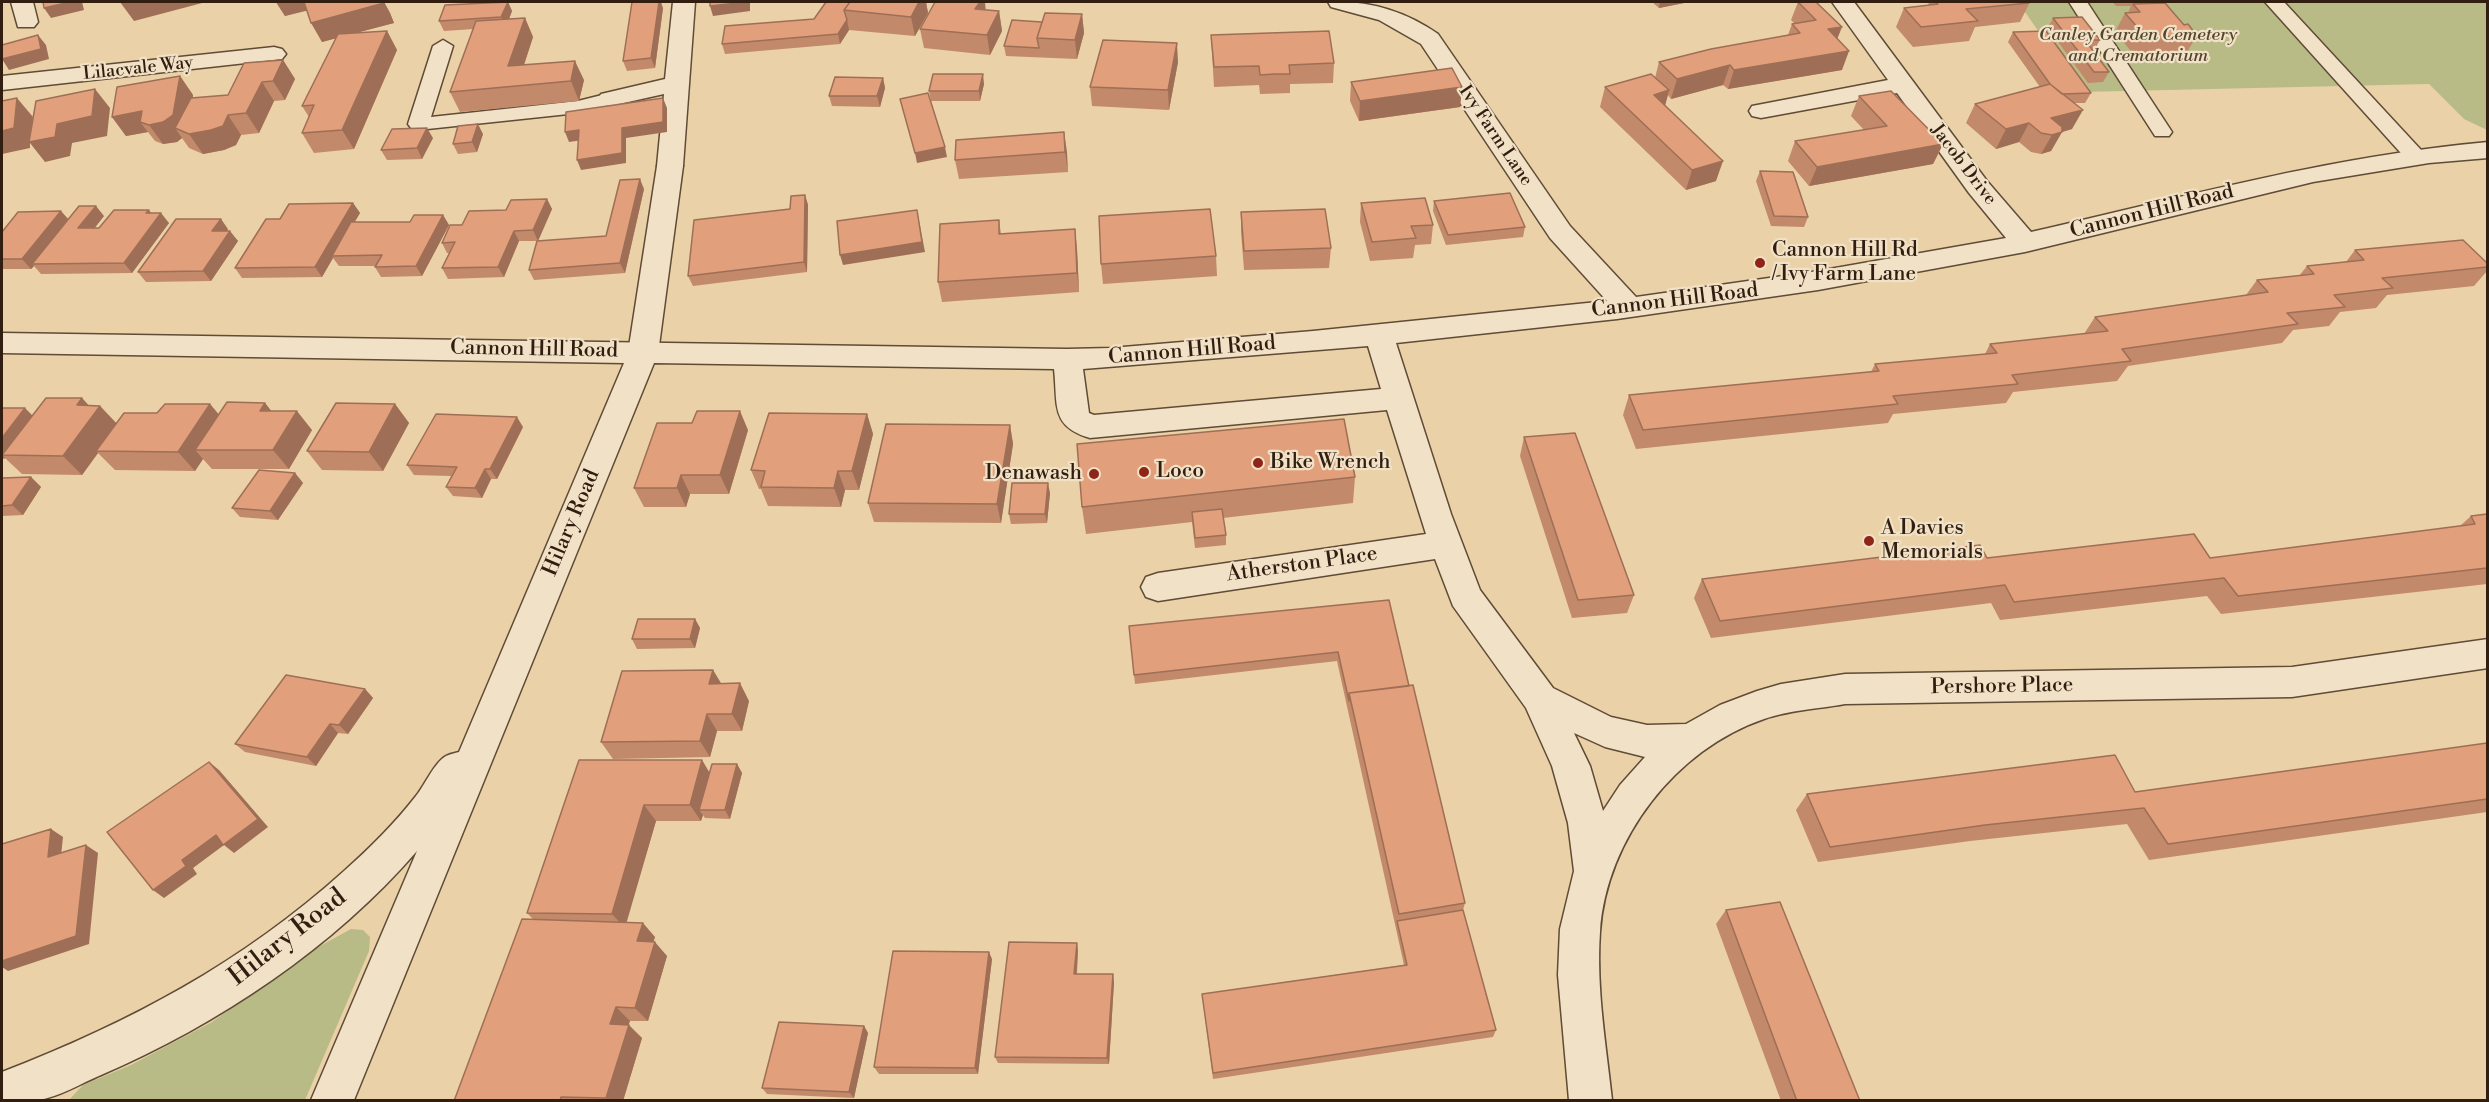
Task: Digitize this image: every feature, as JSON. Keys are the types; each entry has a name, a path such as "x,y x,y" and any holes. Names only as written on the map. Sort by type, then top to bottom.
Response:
{"street":[{"name":"Hilary Road","path":"333,1101 503,695 643,352 670,166 684,2"},
{"name":"Jacob Drive","path":"1843,2 1978,187 2025,243"},
{"name":"Ivy Farm Lane","path":"1350,3 1409,23 1430,39 1560,232 1629,307"},
{"name":"Lilacvale Way","path":"2,83 274,54"},
{"path":"610,99 677,84"},
{"path":"1761,111 1903,85"},
{"name":"Cannon Hill Road","path":"2,343 1067,359 1379,336 1781,288 2025,243 2347,166 2415,156 2487,150"},
{"path":"1379,336 1465,596 1540,699 1571,766 1587,823 1593,871 1580,929 1578,975 1590,1101"},
{"path":"1067,359 1075,419 1089,427 1398,398"},
{"name":"Atherston Place","path":"1158,587 1446,544"},
{"name":"Pershore Place","path":"1593,871 1620,817 1646,780 1691,740 1734,716 1780,699 1845,689 2292,682 2487,653"},
{"name":"Hilary Road","path":"2,1093 128,1041 216,993 292,941 363,879 423,816 467,755 503,695"},
{"path":"1540,699 1605,731 1647,741 1691,740"}],"lane":[{"path":"2078,2 2162,132"},
{"path":"2274,2 2415,156"},
{"path":"443,46 418,123 578,107 610,99"}],"green space":[{"name":"Canley Garden Cemetery and Crematorium","path":"2018,2 2487,2 2487,130 2464,119 2429,84 2081,92"},
{"path":"351,929 363,930 370,937 369,951 305,1100 69,1100 83,1085 131,1065 212,1022 311,951"}],"building":[{"path":"43,2 70,2 44,8"},
{"path":"304,2 383,2 384,3 311,23"},
{"path":"508,2 501,17 439,21 445,5"},
{"path":"632,2 659,2 651,58 623,61"},
{"path":"710,2 747,2 710,6"},
{"path":"826,2 850,2 844,10 847,20 838,34 722,44 725,26 814,19"},
{"path":"850,2 919,2 911,17 844,10"},
{"path":"935,2 980,2 975,9 999,11 987,35 920,29"},
{"path":"1798,2 1816,2 1842,27 1828,29 1849,51 1734,70 1730,65 1677,79 1659,62 1711,49 1800,33 1792,24 1816,20"},
{"path":"1935,2 2029,3 1966,9 1978,21 1921,27 1904,8 1938,4"},
{"path":"2165,3 2184,25 2188,24 2197,36 2146,37 2125,13 2140,12 2133,4"},
{"path":"1045,13 1082,14 1075,40 1037,38"},
{"path":"2082,17 2100,40 2085,40 2109,72 2094,72 2053,18"},
{"path":"525,18 508,66 575,61 571,81 450,92 476,21"},
{"path":"1012,20 1042,22 1037,38 1039,48 1004,46"},
{"path":"387,31 342,130 302,133 314,105 302,106 338,34"},
{"path":"1329,31 1334,63 1289,65 1290,74 1260,75 1259,66 1214,67 1211,35"},
{"path":"2046,31 2091,93 2062,94 2050,84 2013,32"},
{"path":"38,35 41,49 2,59 2,45"},
{"path":"1103,40 1177,43 1168,90 1090,87"},
{"path":"283,60 273,81 262,82 246,113 228,115 223,126 211,130 189,134 175,128 191,98 228,95 244,63"},
{"path":"1452,68 1462,87 1360,101 1351,82"},
{"path":"933,74 983,74 979,91 929,91"},
{"path":"1651,74 1669,90 1654,95 1723,161 1692,170 1605,87"},
{"path":"180,76 173,115 163,122 149,125 140,122 142,111 112,117 117,87"},
{"path":"835,77 883,78 877,96 829,96"},
{"path":"2050,84 2083,110 2051,118 2062,127 2062,132 2052,135 2041,133 2029,123 2006,129 1975,104"},
{"path":"95,89 92,116 57,124 55,137 29,142 36,101"},
{"path":"1891,91 1943,144 1817,167 1795,141 1887,126 1859,96"},
{"path":"928,93 945,147 915,153 900,99"},
{"path":"17,98 14,128 2,131 2,101"},
{"path":"663,98 663,122 622,128 622,153 577,160 579,130 565,132 566,112"},
{"path":"478,124 472,142 453,144 458,126"},
{"path":"427,128 417,148 381,150 392,129"},
{"path":"1064,132 1065,152 955,160 956,140"},
{"path":"1760,171 1793,172 1808,217 1774,216"},
{"path":"640,179 620,263 529,270 537,241 606,236 620,180"},
{"path":"1510,193 1525,227 1448,235 1434,201"},
{"path":"805,195 804,262 688,276 694,220 790,209 791,196"},
{"path":"1425,198 1433,225 1411,226 1416,238 1372,242 1361,203"},
{"path":"547,199 533,230 514,231 498,267 442,268 455,242 442,243 450,225 462,225 469,211 506,210 511,200"},
{"path":"353,203 315,267 235,268 266,219 280,219 289,204"},
{"path":"79,206 96,206 78,228 99,228 114,210 149,210 146,213 161,213 124,263 32,264"},
{"path":"1210,209 1216,256 1101,264 1099,216"},
{"path":"1325,209 1331,248 1244,251 1241,212"},
{"path":"917,210 922,242 840,255 837,221"},
{"path":"61,211 22,259 2,259 2,232 18,212"},
{"path":"414,215 443,215 416,266 375,267 382,255 332,256 351,222 410,222"},
{"path":"176,219 221,219 212,231 230,231 203,271 138,272"},
{"path":"999,220 999,234 1075,229 1077,273 938,282 940,224"},
{"path":"2463,240 2487,263 2487,267 2382,278 2393,288 2334,295 2345,307 2287,313 2298,324 2122,349 2131,361 2012,375 2018,384 1893,396 1898,404 1643,430 1629,395 1879,371 1875,364 1997,353 1990,344 2108,331 2095,317 2268,292 2257,280 2314,274 2307,266 2364,260 2355,250"},
{"path":"46,398 82,398 77,405 100,406 63,456 2,455"},
{"path":"227,402 265,403 260,411 297,411 273,450 195,450"},
{"path":"336,403 395,404 369,452 307,451"},
{"path":"165,404 210,404 178,452 96,451 124,413 157,413"},
{"path":"2,408 25,408 2,438"},
{"path":"697,411 740,411 720,475 681,475 677,488 634,488 657,423 692,423"},
{"path":"769,413 867,414 852,471 838,471 834,488 761,487 765,471 751,470"},
{"path":"436,414 517,417 490,469 485,469 475,488 446,487 457,467 407,465"},
{"path":"1344,419 1355,477 1082,507 1077,444"},
{"path":"886,424 1010,425 997,504 868,503"},
{"path":"1575,433 1634,595 1578,600 1524,437"},
{"path":"259,470 295,473 270,511 232,508"},
{"path":"31,477 12,505 2,506 2,478"},
{"path":"1012,483 1048,483 1045,514 1009,514"},
{"path":"1222,509 1226,535 1195,538 1192,512"},
{"path":"2487,514 2487,568 2238,596 2224,578 2014,602 2005,585 1720,621 1702,579 1980,545 1987,558 2194,534 2210,558 2475,524 2471,516"},
{"path":"1389,600 1409,686 1349,693 1349,701 1338,652 1134,675 1129,626"},
{"path":"638,619 695,619 690,639 632,639"},
{"path":"713,670 709,684 740,683 732,714 707,714 700,741 601,742 622,671"},
{"path":"286,675 365,689 339,725 330,724 307,757 235,744"},
{"path":"1413,685 1465,903 1399,914 1349,693"},
{"path":"2487,743 2487,799 2168,844 2144,808 1985,825 1830,847 1807,794 2115,755 2135,792"},
{"path":"579,760 702,760 690,805 644,805 612,914 527,913"},
{"path":"209,762 258,819 223,845 216,835 182,860 186,866 153,890 107,832"},
{"path":"712,764 737,764 725,810 699,810"},
{"path":"51,829 48,857 86,845 76,936 2,961 2,844"},
{"path":"1780,902 1860,1101 1797,1101 1726,910"},
{"path":"1463,910 1496,1030 1213,1073 1202,994 1407,965 1397,921"},
{"path":"522,919 643,923 637,941 655,942 635,1008 616,1007 610,1024 629,1025 606,1098 561,1097 560,1101 454,1101"},
{"path":"1009,942 1077,943 1074,974 1113,974 1107,1058 995,1057"},
{"path":"893,951 989,952 975,1068 874,1067"},
{"path":"779,1022 864,1026 849,1092 762,1088"}],"place":[{"name":"Cannon Hill Rd / Ivy Farm Lane","path":"1760,263"},
{"name":"Bike Wrench","path":"1258,463"},
{"name":"Loco","path":"1144,472"},
{"name":"Denawash","path":"1094,474"},
{"name":"A Davies Memorials","path":"1869,541"}]}
